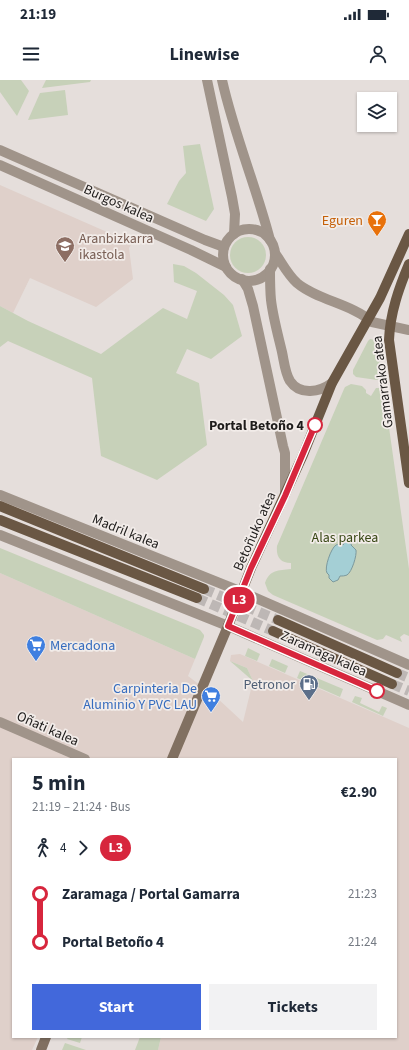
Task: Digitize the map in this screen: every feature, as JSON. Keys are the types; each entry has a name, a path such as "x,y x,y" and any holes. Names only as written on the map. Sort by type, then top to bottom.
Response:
{"main road":[{"name":"Betoñuko atea","path":"172,758 251,568 285,496 332,384 392,273 409,234"},
{"name":"Gamarrako atea","path":"409,264 398,292 390,325 389,340 409,483"},
{"name":"Madril kalea","path":"0,506 204,589"},
{"path":"0,520 197,598"},
{"name":"Zaramaga kalea","path":"278,620 397,673"},
{"name":"Zaramaga kalea","path":"273,631 392,684"},
{"path":"41,1050 46,1038"}],"street":[{"path":"207,80 232,196 235,214 234,234"},
{"path":"222,80 275,253 298,283 309,290 368,318 372,322 409,330"},
{"name":"Burgos kalea","path":"0,150 204,240 224,247"},
{"name":"Burgos kalea","path":"0,166 226,267"},
{"path":"270,240 257,230 241,230 234,234 228,239 224,247 223,257 226,267 233,275 242,279 258,279 265,275 270,269 275,259 275,253"},
{"path":"270,269 271,300 290,382 303,391 312,391 325,388 332,384"},
{"path":"242,279 248,290 253,306 283,446 285,496"},
{"name":"Madril kalea","path":"0,495 242,592"},
{"path":"0,535 228,626"},
{"name":"Zaramaga kalea","path":"242,592 409,665"},
{"name":"Zaramaga kalea","path":"228,626 409,705"},
{"name":"Oñati kalea","path":"0,722 83,758"}],"shaded area":[{"name":"Aranbizkarra ikastola","path":"0,185 132,243 129,248 133,279 96,307 30,278 13,313 0,306"},
{"path":"0,573 195,659 188,676 216,697 243,722 253,681 247,668 230,661 231,655 240,654 409,728 409,1050 158,1050 161,1038 397,1038 397,758 12,758 12,1038 38,1038 32,1050 0,1050"}],"green space":[{"path":"0,80 21,80 29,91 17,116 0,92"},
{"path":"46,80 91,80 90,82 42,88"},
{"path":"65,90 68,115 28,120 40,93"},
{"path":"200,144 214,209 206,221 167,204 179,181 186,173 183,146"},
{"path":"252,237 261,242 265,248 265,262 261,268 252,273 244,273 235,268 231,262 230,251 235,242 241,238"},
{"path":"173,264 184,266 196,273 224,295 233,305 242,336 211,359 187,349 176,373 199,383 207,445 157,480 101,456 92,378 8,341 0,347 0,306 28,321 101,354 163,308 187,319 197,291 174,282"},
{"path":"370,339 375,340 377,343 381,375 377,380 356,377 353,374 353,370"},
{"name":"Alas parkea","path":"351,384 362,386 366,390 366,393 371,396 376,388 381,388 384,392 409,569 409,636 404,634 400,637 402,642 386,635 383,639 377,640 273,595 268,591 265,583 269,575 272,573 291,569 291,563 281,561 277,553 277,546 344,389"},
{"path":"0,548 200,630 204,637 195,659 0,573"},
{"path":"248,648 260,654 257,661 245,656"},
{"path":"272,659 288,666 285,673 269,666"},
{"path":"230,661 247,668 253,681"},
{"path":"300,671 343,689 340,697 297,678"},
{"path":"355,696 362,698 360,703 379,712 382,706 387,708 383,716 352,702"},
{"path":"68,1038 82,1038 80,1043"},
{"path":"140,1038 161,1038 158,1050 135,1050"},
{"path":"65,1043 86,1050 62,1050"}],"water":[{"path":"347,538 353,538 351,545 356,550 354,563 351,571 347,575 340,576 338,580 333,582 329,578 326,570 328,558 334,547 338,544 343,545"}],"tunnel":[{"path":"204,589 278,620"},
{"path":"197,598 273,631"},
{"path":"397,673 409,678"},
{"path":"392,684 409,691"}],"bus line":[{"name":"L3","path":"315,425 285,496 251,568 228,626 377,691"}],"place":[{"name":"Eguren","path":"377,237"},
{"name":"Aranbizkarra ikastola","path":"65,263"},
{"name":"Portal Betoño 4","path":"315,425"},
{"name":"Mercadona","path":"36,662"},
{"name":"Petronor","path":"309,701"},
{"name":"Carpinteria De Aluminio Y PVC LAU","path":"211,713"}]}
